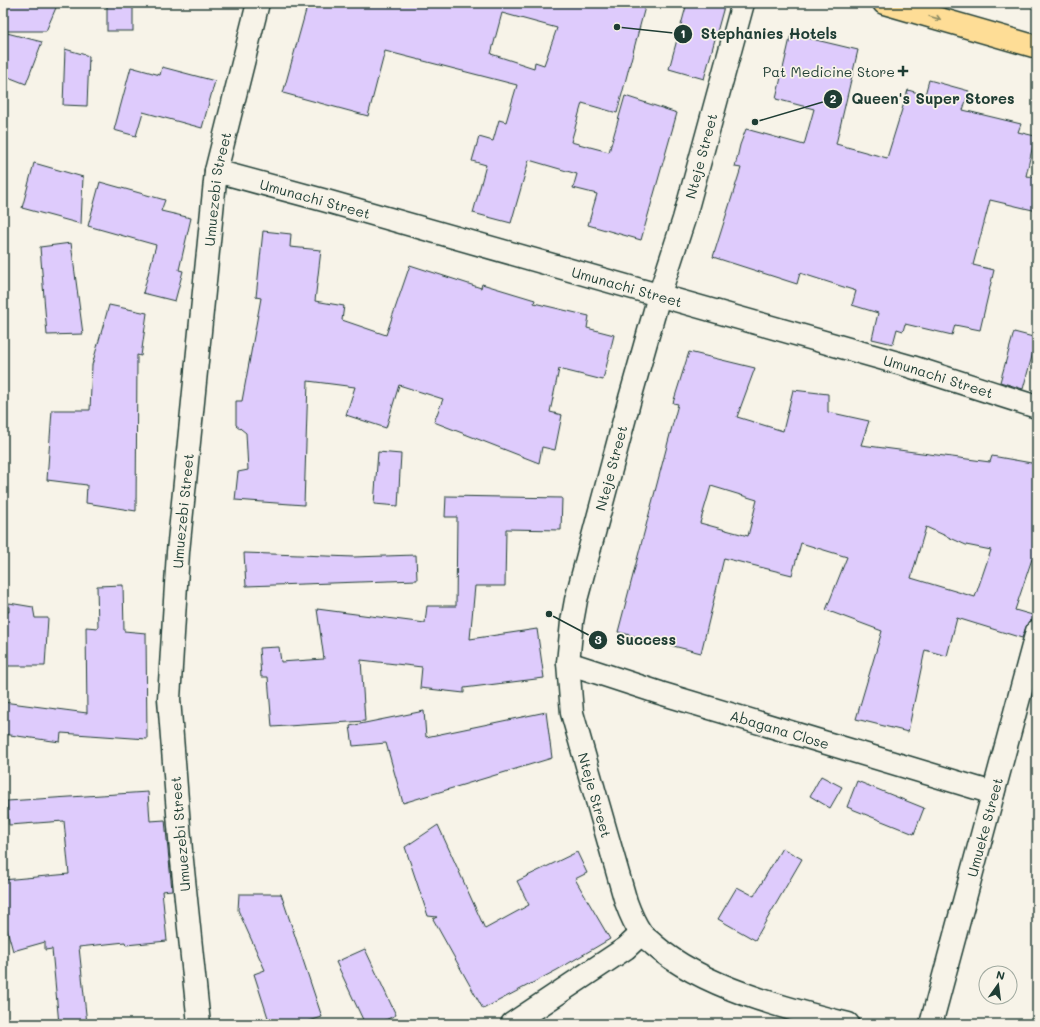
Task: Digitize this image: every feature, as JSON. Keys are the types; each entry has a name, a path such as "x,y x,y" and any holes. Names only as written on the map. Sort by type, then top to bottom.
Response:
{"main road":[{"path":"884,3 1037,47"}],"street":[{"name":"Umuezebi Street","path":"199,1024 181,851 169,699 178,552 216,171 258,3"},
{"name":"Nteje Street","path":"743,3 684,219 659,296 576,600 568,662 572,713 626,902 632,918 641,934 665,954 698,974 736,991 848,1024"},
{"name":"Umunachi Street","path":"216,171 912,367 1037,407"},
{"name":"Umueke Street","path":"931,1024 1037,631"},
{"name":"Abagana Close","path":"568,662 668,696 993,793"},
{"path":"512,1024 626,948 641,934"}],"building":[{"path":"3,3 58,3 46,31 3,31"},
{"path":"107,3 133,3 133,31 107,31"},
{"path":"308,3 646,3 617,113 582,103 571,142 609,152 625,96 677,113 641,240 588,225 597,194 573,188 577,174 529,160 511,223 473,213 486,165 472,161 479,137 493,141 499,120 506,122 517,85 385,51 368,116 283,93","holes":["502,13 557,28 544,65 535,62 534,68 491,54"]},
{"path":"687,3 725,3 704,79 669,69"},
{"path":"3,32 42,42 26,84 3,75"},
{"path":"791,34 858,50 836,144 887,158 908,90 925,95 929,80 969,91 963,110 1021,124 1018,132 1035,136 1026,176 1037,177 1037,211 990,200 973,265 994,270 980,330 955,325 952,335 905,324 903,331 897,329 893,344 872,339 878,313 852,305 856,291 800,273 797,284 713,257 741,168 735,167 740,145 746,129 804,145 814,109 776,99"},
{"path":"65,49 89,56 87,106 63,105"},
{"path":"131,67 160,75 162,67 215,81 202,128 143,112 136,136 114,130"},
{"path":"34,163 83,177 81,224 22,208"},
{"path":"100,182 165,200 161,211 191,218 179,270 183,271 175,301 143,293 156,245 88,226"},
{"path":"263,231 291,234 290,247 321,250 315,301 344,306 342,320 386,335 410,265 481,288 482,284 535,300 534,303 589,316 587,328 614,335 603,380 559,369 550,412 562,415 555,450 542,447 539,463 434,422 443,399 399,385 386,428 346,415 355,387 308,381 304,505 235,500 238,472 248,470 246,433 236,425 236,401 242,401 261,298 256,297"},
{"path":"71,243 83,334 47,335 40,247"},
{"path":"109,305 147,313 141,356 137,355 136,511 86,503 87,485 47,480 52,410 90,410 92,365"},
{"path":"1014,332 1037,338 1023,389 1000,382"},
{"path":"689,352 755,368 737,417 783,431 793,390 828,394 828,412 869,421 861,445 990,462 992,456 1037,464 1037,560 1032,559 1015,610 1036,616 1035,619 1028,622 1022,638 957,618 947,656 925,650 908,732 856,719 882,631 826,610 847,557 801,543 792,575 724,558 701,653 618,632 678,404 673,403","holes":["711,486 757,500 748,536 700,523","926,527 966,545 991,550 975,597 911,578"]},
{"path":"378,452 401,454 398,506 374,504"},
{"path":"446,496 562,498 561,530 506,529 505,586 475,586 470,639 537,629 544,678 464,688 464,693 420,688 422,667 361,660 365,721 272,727 268,677 261,677 259,648 279,647 281,662 324,659 317,609 425,623 427,606 456,606 457,517 445,517"},
{"path":"244,553 354,557 416,555 417,580 246,586"},
{"path":"123,585 124,631 146,633 147,739 61,733 60,742 3,734 3,702 87,713 86,627 98,628 97,586"},
{"path":"9,603 33,607 35,618 48,618 45,666 3,666 3,611 9,612"},
{"path":"424,711 426,737 546,712 552,758 403,803 386,743 353,746 350,726"},
{"path":"821,776 842,787 830,808 810,796"},
{"path":"857,781 924,808 914,834 847,807"},
{"path":"148,792 150,821 165,820 172,890 162,891 167,941 126,945 125,942 79,947 87,1024 59,1024 52,949 45,950 45,942 13,951 3,915 3,880 69,874 64,821 9,825 7,801"},
{"path":"438,825 485,929 529,905 517,881 577,852 587,873 575,879 610,939 557,970 483,1009 433,919 437,917 428,916 405,847"},
{"path":"782,848 802,859 755,940 718,919 737,887 754,896"},
{"path":"239,894 281,894 322,1017 300,1024 270,1024 254,974 265,970 238,910"},
{"path":"365,949 396,1015 377,1024 365,1024 336,962"}],"place":[{"name":"Stephanies Hotels","path":"617,27"},
{"name":"Pat Medicine Store","path":"903,71"},
{"name":"Queen's Super Stores","path":"755,122"},
{"name":"Success","path":"549,614"}]}
